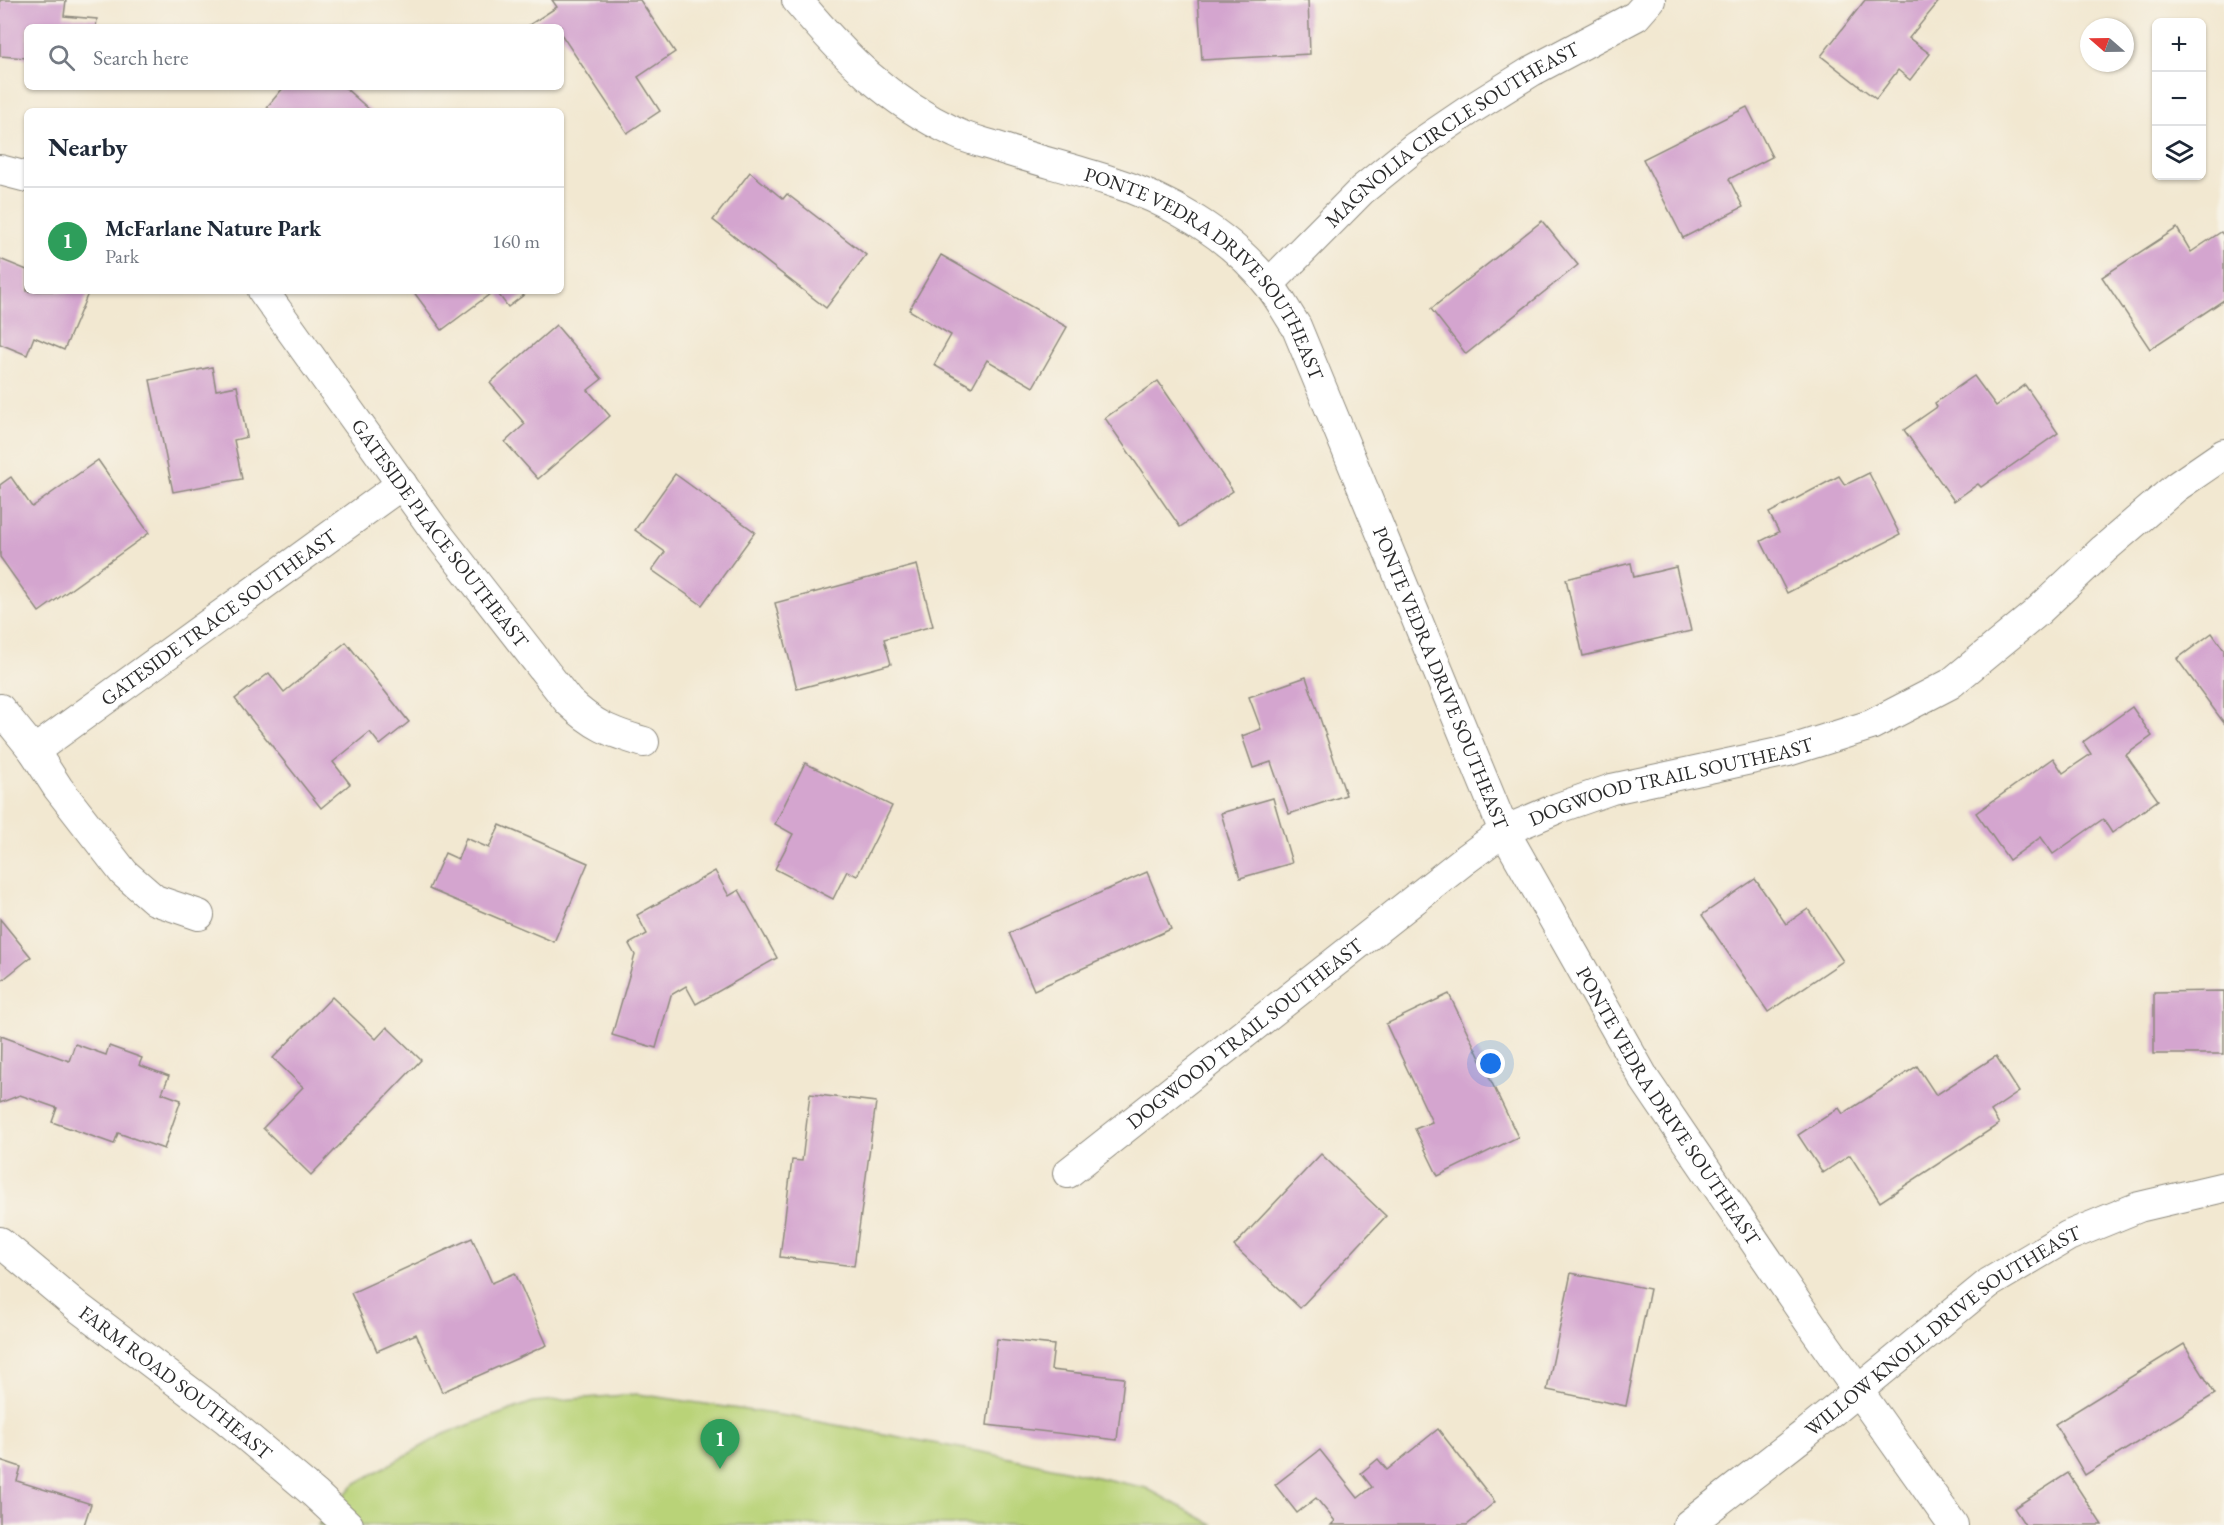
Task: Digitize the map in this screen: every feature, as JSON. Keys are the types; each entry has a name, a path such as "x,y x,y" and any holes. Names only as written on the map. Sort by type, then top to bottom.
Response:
{"street":[{"name":"PONTE VEDRA DRIVE SOUTHEAST","path":"797,0 834,43 870,79 915,112 958,134 1109,180 1151,196 1201,224 1240,254 1269,284 1296,327 1504,831 1645,1080 1815,1330 1953,1525"},
{"name":"MAGNOLIA CIRCLE SOUTHEAST","path":"1269,284 1362,190 1415,147 1532,71 1636,16 1650,0"},
{"path":"0,170 24,176"},
{"name":"GATESIDE PLACE SOUTHEAST","path":"265,294 433,528 568,701 587,719 611,733 644,742"},
{"name":"DOGWOOD TRAIL SOUTHEAST","path":"1068,1173 1504,831 1558,808 1612,789 1788,751 1871,725 1950,684 2035,614 2104,549 2176,487 2224,454"},
{"name":"GATESIDE TRACE SOUTHEAST","path":"34,751 402,484"},
{"path":"0,709 124,873 156,900 199,915"},
{"name":"WILLOW KNOLL DRIVE SOUTHEAST","path":"1688,1525 1859,1390 1989,1283 2068,1236 2139,1207 2224,1187"},
{"name":"FARM ROAD SOUTHEAST","path":"0,1242 79,1308 226,1419 348,1525"}],"green space":[{"path":"638,1394 792,1417 992,1454 1146,1488 1214,1525 318,1525 353,1485 444,1434 533,1402"}],"building":[{"path":"0,0 66,0 64,16 97,19 96,24 24,24 24,58 0,56"},
{"path":"552,0 640,0 675,52 638,77 660,111 627,133 564,38 564,24 531,24 557,7"},
{"path":"1198,0 1308,0 1310,54 1202,60"},
{"path":"1865,0 1940,0 1909,38 1930,54 1910,80 1898,70 1876,99 1821,56"},
{"path":"281,90 347,90 368,108 268,108"},
{"path":"1747,107 1772,157 1729,179 1743,207 1683,238 1643,159"},
{"path":"750,172 783,199 787,194 866,255 826,308 713,220"},
{"path":"1542,221 1578,265 1466,354 1431,309"},
{"path":"2177,228 2191,252 2221,232 2224,236 2224,300 2150,349 2102,277"},
{"path":"941,255 1067,327 1033,387 987,360 972,387 934,365 951,335 909,310"},
{"path":"0,259 24,269 24,294 88,294 64,350 34,337 27,355 0,344"},
{"path":"415,294 490,294 442,330"},
{"path":"498,294 525,294 508,307"},
{"path":"556,325 602,379 588,390 610,416 538,479 505,442 525,424 490,383"},
{"path":"212,367 216,390 237,386 247,437 234,440 242,479 173,492 150,380"},
{"path":"1974,376 1996,406 2025,385 2058,433 1981,487 1978,484 1954,501 1904,430 1937,407 1935,403"},
{"path":"1158,381 1233,491 1180,527 1105,418"},
{"path":"98,460 149,533 39,612 0,557 0,485 11,477 32,507"},
{"path":"1869,473 1900,535 1787,593 1761,541 1779,532 1769,513 1839,476 1845,485"},
{"path":"675,474 755,532 702,605 652,570 665,552 635,530"},
{"path":"1631,563 1634,577 1676,567 1691,631 1583,656 1566,579"},
{"path":"917,565 933,626 884,639 891,664 797,689 775,603"},
{"path":"2212,633 2224,650 2224,723 2177,659"},
{"path":"346,642 409,722 380,745 370,732 333,762 350,784 321,808 235,699 269,673 284,692"},
{"path":"1306,677 1346,795 1289,814 1271,762 1253,768 1242,736 1261,729 1249,697"},
{"path":"2132,707 2152,736 2126,755 2158,800 2112,833 2103,819 2053,854 2041,837 2009,860 1976,813 2053,758 2063,773 2091,754 2083,742"},
{"path":"805,763 892,806 857,876 847,871 833,899 775,869 793,834 775,824"},
{"path":"1273,798 1292,863 1240,878 1221,813"},
{"path":"500,825 588,863 554,942 429,889 445,853 458,859 466,838 489,848"},
{"path":"715,871 729,896 739,890 777,958 696,1004 686,986 671,995 656,1048 612,1035 635,955 629,944 647,934 637,915"},
{"path":"1147,872 1171,929 1034,990 1009,933"},
{"path":"1755,879 1786,924 1808,909 1843,961 1768,1012 1702,915"},
{"path":"0,919 31,957 0,982"},
{"path":"2224,991 2224,1054 2154,1054 2154,992"},
{"path":"1449,994 1518,1137 1438,1176 1415,1129 1432,1122 1386,1024"},
{"path":"332,997 376,1039 387,1027 421,1060 311,1175 263,1128 303,1087 273,1058"},
{"path":"1,1036 69,1061 75,1044 106,1055 109,1046 142,1058 139,1065 169,1076 162,1093 181,1100 164,1149 118,1133 114,1144 52,1122 57,1108 20,1095 0,1103"},
{"path":"1996,1056 2019,1092 1991,1111 1999,1124 1880,1202 1850,1155 1823,1173 1798,1135 1839,1108 1843,1114 1917,1066 1936,1095"},
{"path":"810,1094 876,1102 854,1266 780,1257 792,1160 802,1161"},
{"path":"1321,1154 1386,1216 1300,1308 1234,1246"},
{"path":"472,1238 492,1283 515,1273 547,1345 442,1392 416,1334 377,1351 351,1293"},
{"path":"1571,1273 1650,1289 1626,1406 1547,1390"},
{"path":"997,1339 1054,1345 1051,1370 1124,1378 1117,1440 987,1425"},
{"path":"2184,1344 2215,1394 2085,1475 2055,1424"},
{"path":"1438,1429 1495,1502 1467,1525 1331,1525 1335,1521 1316,1498 1297,1513 1275,1485 1320,1450 1358,1498 1372,1487 1361,1473 1378,1459 1387,1470"},
{"path":"0,1460 21,1467 17,1481 91,1504 84,1525 0,1525"},
{"path":"2068,1473 2102,1525 2025,1525 2014,1508"}],"place":[{"name":"McFarlane Nature Park","path":"720,1469"}]}
